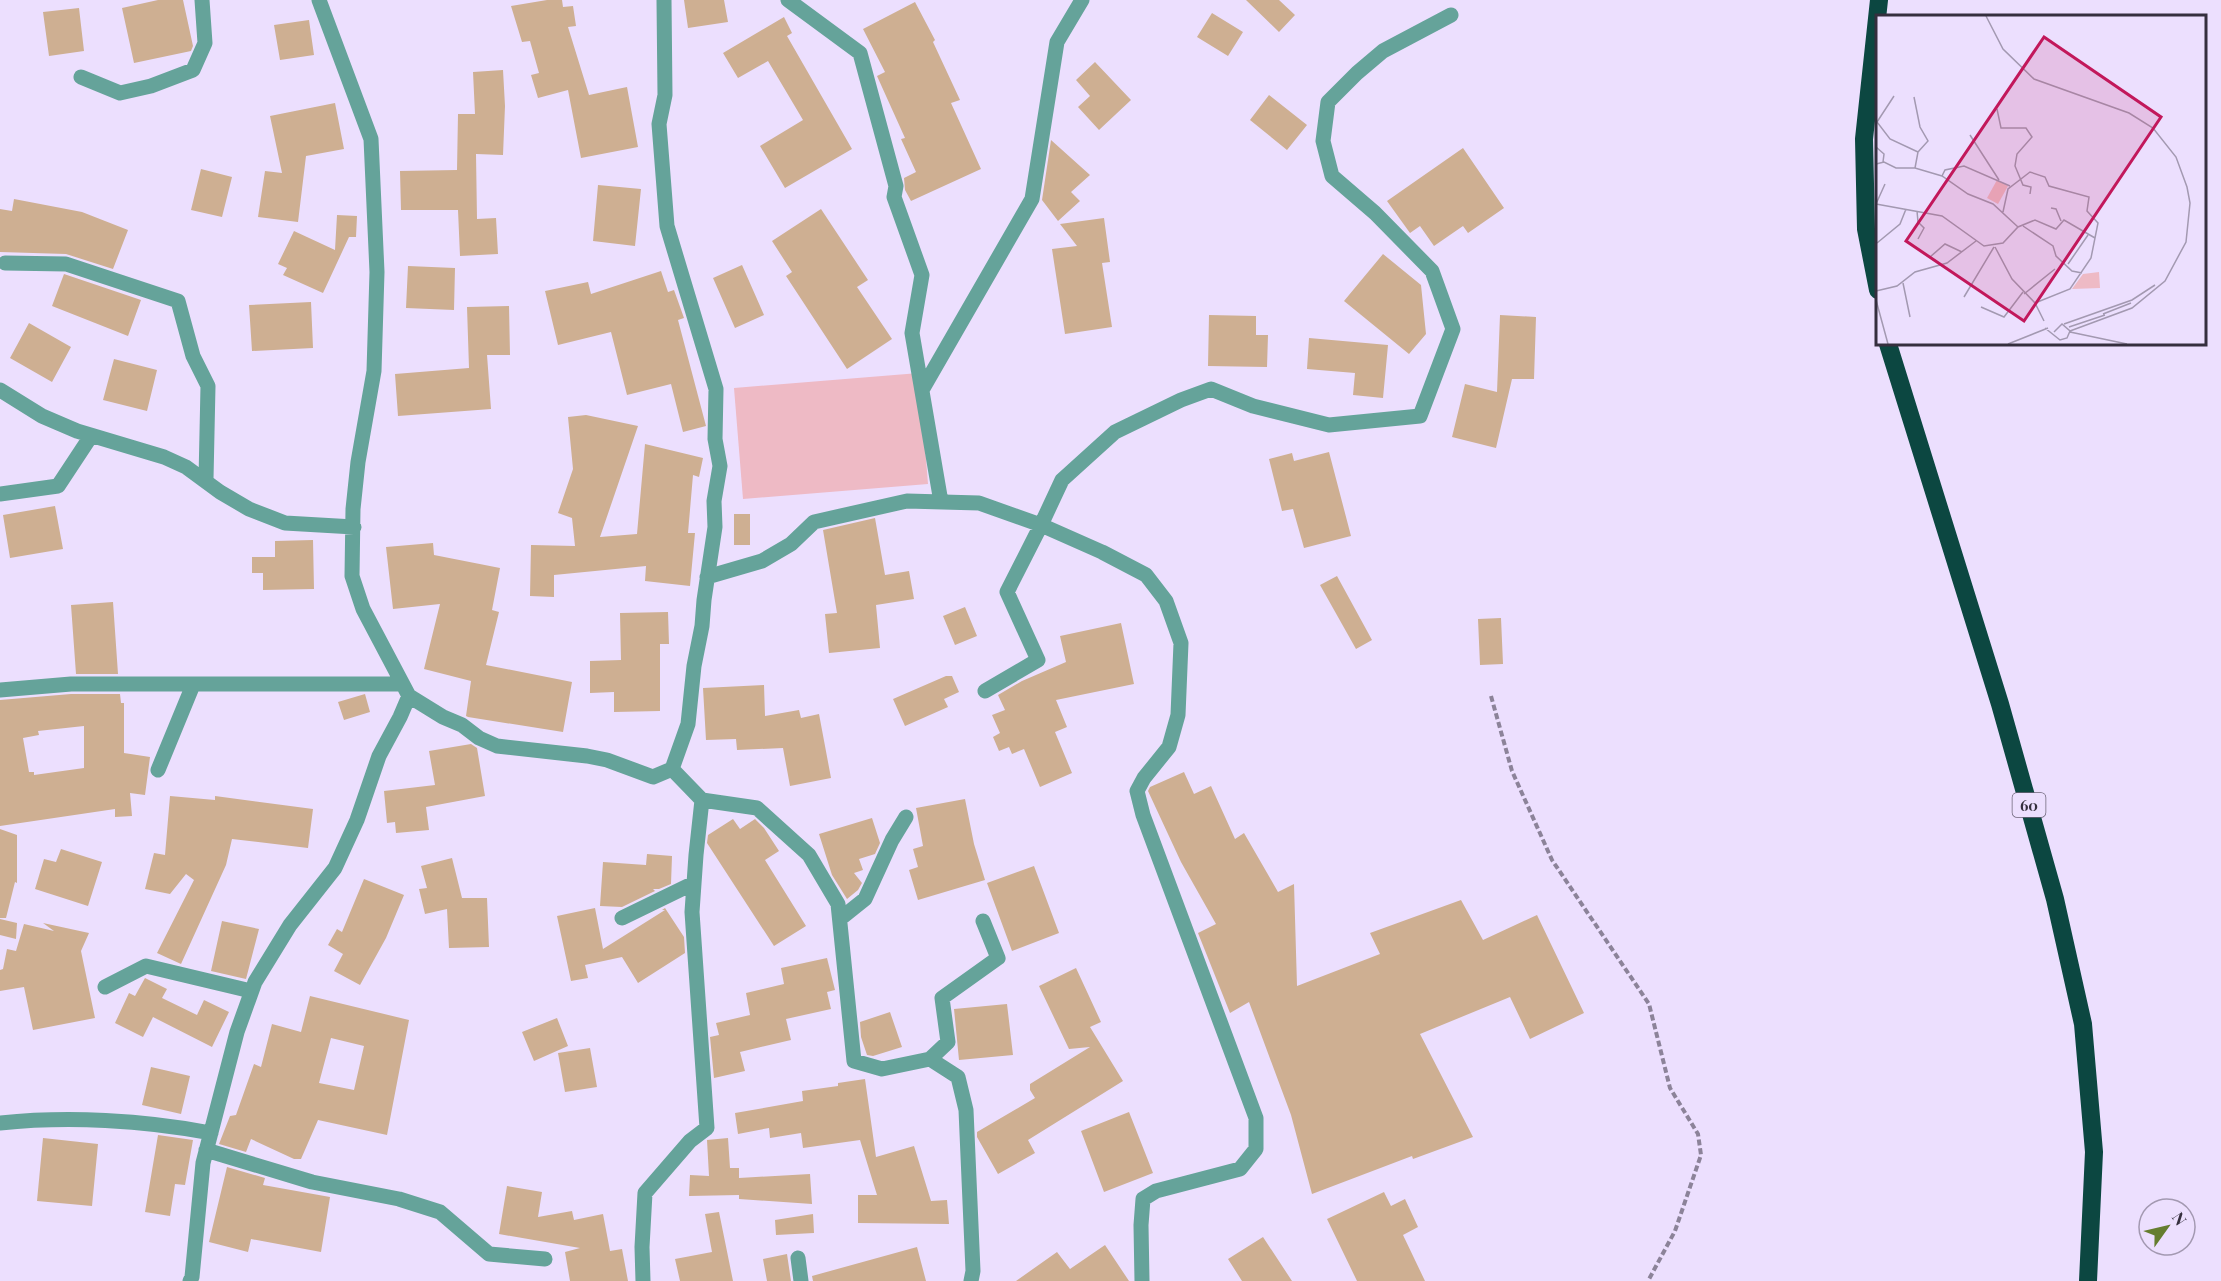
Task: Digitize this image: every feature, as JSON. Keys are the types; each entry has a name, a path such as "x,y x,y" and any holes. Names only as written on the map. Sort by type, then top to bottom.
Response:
{"highway":[{"path":"1877,15 1879,0"},
{"path":"1876,28 1864,139 1866,229 1876,280"},
{"name":"60","path":"1888,345 2000,704 2055,899 2083,1024 2094,1152 2088,1281"}],"street":[{"path":"81,77 120,93 151,86 193,70 205,43 202,0"},
{"path":"319,0 370,139 377,272 374,371 358,462 353,509 352,576 363,609 405,690 443,717 462,725 479,738 496,746 587,756 653,777 672,769 688,724 694,666 716,526 714,501 720,466 716,439 716,389 705,359 667,226 659,124 665,95 664,0"},
{"path":"788,0 860,53 896,186 894,197 922,275 912,333 941,502"},
{"path":"922,390 1032,199 1057,42 1082,0"},
{"path":"985,691 1038,660 1007,592 1062,480 1115,432 1181,400 1211,389 1253,406 1329,425 1420,416 1453,329 1432,271 1375,213 1332,176 1323,141 1328,102 1383,51 1451,15"},
{"path":"5,263 66,264 178,301 193,356 208,386 206,479"},
{"path":"0,390 42,416 91,436 164,457 186,467 206,479 220,492 249,509 285,523 354,527"},
{"path":"0,494 58,486 91,436"},
{"path":"707,577 762,561 790,544 814,522 907,501 979,503 1041,525 1102,552 1146,575 1166,601 1181,643 1178,715 1168,747 1137,791 1143,814 1256,1118 1256,1149 1240,1169 1156,1191 1143,1199 1142,1281"},
{"path":"0,690 71,684 405,690"},
{"path":"158,770 193,686"},
{"path":"193,1280 203,1163 237,1032 251,991 290,925 335,868 357,820 378,756 400,717 405,690"},
{"path":"672,769 702,800 757,808 809,855 838,904 854,1061 882,1069 930,1059 948,1042 942,998 998,958 983,921"},
{"path":"644,1281 642,1247 645,1193 690,1141 707,1128 692,912 702,800"},
{"path":"840,919 865,899 892,840 906,817"},
{"path":"622,918 694,882"},
{"path":"105,987 146,966 251,991"},
{"path":"930,1059 958,1077 966,1110 973,1271 971,1281"},
{"path":"0,1123 37,1119 167,1125 211,1132"},
{"path":"206,1150 312,1182 388,1196 440,1212 489,1254 545,1259"},
{"path":"798,1257 801,1281"}],"path":[{"path":"1491,696 1512,771 1552,860 1649,1004 1670,1088 1698,1134 1701,1155 1675,1231 1648,1281"}],"shaded area":[{"path":"919,373 928,484 743,499 734,388"}],"building":[{"path":"158,0 183,0 193,46 191,51 134,63 122,8"},
{"path":"562,0 563,7 573,6 576,26 568,27 589,95 627,87 638,147 581,158 568,90 538,98 531,75 539,73 530,41 522,42 511,6"},
{"path":"684,0 724,0 728,22 688,28"},
{"path":"1246,0 1279,0 1295,15 1279,32"},
{"path":"915,2 935,40 933,42 960,100 951,103 981,169 911,201 905,190 904,178 916,172 901,139 905,138 877,76 885,72 863,29"},
{"path":"79,8 84,51 49,56 43,12"},
{"path":"1212,13 1243,32 1228,56 1197,37"},
{"path":"784,17 792,33 787,36 852,149 785,188 760,146 803,120 768,61 738,78 723,53"},
{"path":"309,20 314,55 280,60 274,25"},
{"path":"1095,62 1131,100 1099,130 1078,107 1090,96 1076,80"},
{"path":"503,70 505,106 503,155 476,154 477,219 496,218 498,254 460,256 458,210 401,210 400,171 457,170 458,114 475,114 473,72"},
{"path":"1269,95 1307,125 1287,150 1250,120"},
{"path":"335,103 344,149 306,156 298,222 258,217 265,171 282,173 270,116"},
{"path":"1051,140 1090,175 1071,192 1080,201 1058,221 1042,200"},
{"path":"1463,148 1504,208 1468,233 1463,226 1434,246 1420,226 1410,233 1387,201"},
{"path":"201,169 232,177 222,217 191,210"},
{"path":"598,185 641,189 635,246 593,241"},
{"path":"14,199 82,212 128,230 113,269 66,254 0,252 0,209 12,211"},
{"path":"821,209 868,280 857,287 892,339 847,369 786,276 792,272 772,241"},
{"path":"337,215 357,216 356,237 349,237 323,293 283,275 287,268 278,264 294,231 335,250"},
{"path":"1104,218 1110,262 1102,263 1112,327 1065,334 1052,249 1077,246 1060,224"},
{"path":"1383,254 1421,285 1426,334 1409,354 1344,301"},
{"path":"742,265 764,315 735,328 713,278"},
{"path":"408,266 455,268 454,310 406,308"},
{"path":"661,271 668,292 674,290 684,318 678,320 706,426 683,432 671,384 627,395 611,332 558,345 545,291 588,282 591,294"},
{"path":"64,274 141,300 128,336 52,306"},
{"path":"311,302 313,348 252,351 249,305"},
{"path":"509,306 510,355 487,355 491,409 398,416 395,374 469,368 467,307"},
{"path":"1209,315 1256,316 1256,335 1268,335 1267,367 1208,366"},
{"path":"1500,315 1536,317 1534,379 1512,379 1496,448 1452,437 1465,384 1497,392"},
{"path":"29,323 71,347 52,382 10,358"},
{"path":"1309,338 1388,345 1383,398 1353,395 1355,373 1307,369"},
{"path":"114,359 157,370 147,411 103,400"},
{"path":"586,415 638,426 600,537 637,534 645,444 703,458 699,477 693,475 688,533 695,533 690,586 645,581 646,566 554,575 554,597 530,596 531,545 575,546 572,518 558,513 573,469 568,417"},
{"path":"1329,452 1351,536 1304,548 1293,509 1282,511 1269,459 1292,453 1294,461"},
{"path":"55,506 63,549 10,558 3,515"},
{"path":"734,514 750,514 750,545 734,545"},
{"path":"875,518 885,575 909,571 914,599 876,605 880,648 829,653 825,614 837,613 823,530"},
{"path":"313,540 314,589 263,590 263,573 252,573 252,557 275,557 275,541"},
{"path":"433,543 434,555 500,568 492,610 499,612 486,665 572,682 563,732 468,717 466,716 471,681 424,669 440,604 393,609 386,547"},
{"path":"1337,576 1372,640 1356,649 1320,585"},
{"path":"113,602 118,674 76,674 71,605"},
{"path":"965,607 977,636 955,645 943,616"},
{"path":"668,612 669,644 660,644 660,711 614,712 614,692 590,693 590,661 621,660 620,613"},
{"path":"1501,618 1503,664 1480,665 1478,619"},
{"path":"1121,623 1134,684 1056,700 1067,727 1055,732 1072,773 1040,787 1024,749 1012,754 1009,747 999,751 993,737 1000,733 992,715 1005,710 998,695 1022,681 1066,662 1060,636"},
{"path":"946,676 952,676 959,692 944,699 948,707 905,726 893,699"},
{"path":"764,685 765,716 799,710 801,718 819,714 831,778 790,786 783,748 737,750 736,739 706,740 703,688"},
{"path":"71,694 120,694 121,703 124,703 124,753 150,757 145,795 130,793 132,816 115,817 115,809 0,826 0,700","holes":["84,726 84,768 34,775 34,772 29,772 23,738 39,735 38,731"]},
{"path":"365,694 370,712 344,720 338,702"},
{"path":"471,744 477,748 485,796 426,807 429,830 396,833 395,822 387,823 384,791 435,785 429,751"},
{"path":"1184,772 1194,794 1211,786 1235,839 1244,833 1278,892 1294,884 1297,986 1380,954 1370,933 1461,900 1483,940 1537,915 1584,1013 1530,1039 1510,997 1420,1034 1473,1137 1413,1159 1412,1156 1312,1194 1291,1115 1249,1002 1230,1013 1198,933 1216,924 1181,862 1148,791 1150,787"},
{"path":"170,796 215,800 215,796 313,809 308,848 232,839 226,865 181,964 157,953 194,880 186,874 170,894 145,889 154,853 165,855"},
{"path":"965,799 974,844 985,880 918,900 909,870 918,867 913,849 923,846 916,808"},
{"path":"872,818 880,843 875,854 859,859 863,870 854,873 862,883 858,890 847,899 832,875 819,834"},
{"path":"733,819 740,829 755,819 764,828 779,851 765,860 806,926 774,946 707,843 708,835"},
{"path":"0,829 17,835 17,883 15,882 6,918 0,918"},
{"path":"61,849 102,862 88,906 35,889 44,859 56,862"},
{"path":"647,854 672,856 671,884 653,889 655,891 622,907 600,906 603,862 646,865"},
{"path":"452,858 462,898 487,898 489,947 449,948 447,909 425,914 419,889 427,888 421,866"},
{"path":"1034,866 1059,933 1012,951 987,883"},
{"path":"364,879 404,895 386,938 360,985 334,971 343,954 328,945 337,929 342,932"},
{"path":"595,908 603,949 665,908 684,937 685,953 638,983 622,957 585,965 588,978 571,981 557,916"},
{"path":"0,919 17,923 16,939 0,935"},
{"path":"222,921 259,929 246,979 211,971"},
{"path":"43,923 89,933 81,951 95,1018 33,1030 24,987 0,991 0,970 3,969 7,949 16,951 24,924 54,931"},
{"path":"827,958 835,990 827,992 831,1009 786,1019 791,1040 740,1052 745,1071 714,1078 710,1037 719,1035 716,1023 750,1015 746,993 784,984 781,968"},
{"path":"1076,968 1101,1022 1090,1027 1123,1081 1028,1140 1035,1153 998,1174 977,1137 977,1132 1035,1098 1030,1090 1030,1084 1090,1047 1069,1049 1039,986"},
{"path":"145,978 167,989 162,998 197,1015 204,1000 229,1012 212,1047 153,1017 143,1037 115,1023 129,993 135,996"},
{"path":"310,996 409,1020 387,1135 318,1120 301,1159 294,1159 251,1139 246,1152 219,1144 230,1116 236,1115 254,1064 261,1067 272,1024 301,1032","holes":["331,1038 364,1046 354,1090 319,1083"]},
{"path":"1007,1004 1013,1055 959,1060 954,1009"},
{"path":"890,1012 902,1047 873,1056 867,1055 861,1037 860,1022"},
{"path":"557,1018 568,1046 534,1061 522,1032"},
{"path":"590,1048 597,1087 565,1092 558,1053"},
{"path":"151,1067 190,1076 181,1114 142,1105"},
{"path":"865,1079 876,1157 914,1146 931,1201 947,1200 949,1224 858,1223 858,1195 877,1195 860,1140 803,1148 801,1133 770,1138 769,1128 738,1134 735,1113 803,1101 802,1091 838,1086 838,1083"},
{"path":"1129,1112 1153,1173 1104,1192 1081,1131"},
{"path":"158,1135 193,1140 185,1185 175,1184 170,1216 145,1212"},
{"path":"43,1138 98,1144 92,1206 37,1201"},
{"path":"728,1138 730,1168 739,1168 739,1178 810,1174 812,1204 739,1199 739,1195 689,1196 690,1175 709,1176 707,1140"},
{"path":"227,1167 265,1178 263,1185 330,1197 321,1252 251,1239 248,1252 209,1242"},
{"path":"507,1186 542,1192 538,1217 572,1211 574,1220 603,1214 610,1251 622,1249 628,1281 570,1281 565,1252 580,1248 499,1234"},
{"path":"1384,1192 1391,1206 1405,1199 1418,1227 1403,1235 1425,1281 1357,1281 1327,1219"},
{"path":"719,1212 733,1281 680,1281 675,1259 712,1252 705,1214"},
{"path":"813,1214 814,1233 776,1235 775,1220"},
{"path":"1263,1237 1292,1281 1242,1281 1228,1259"},
{"path":"1105,1245 1129,1281 1016,1281 1057,1252 1070,1269"},
{"path":"917,1247 926,1281 813,1281 812,1276"},
{"path":"787,1254 791,1281 767,1281 763,1259"}]}
